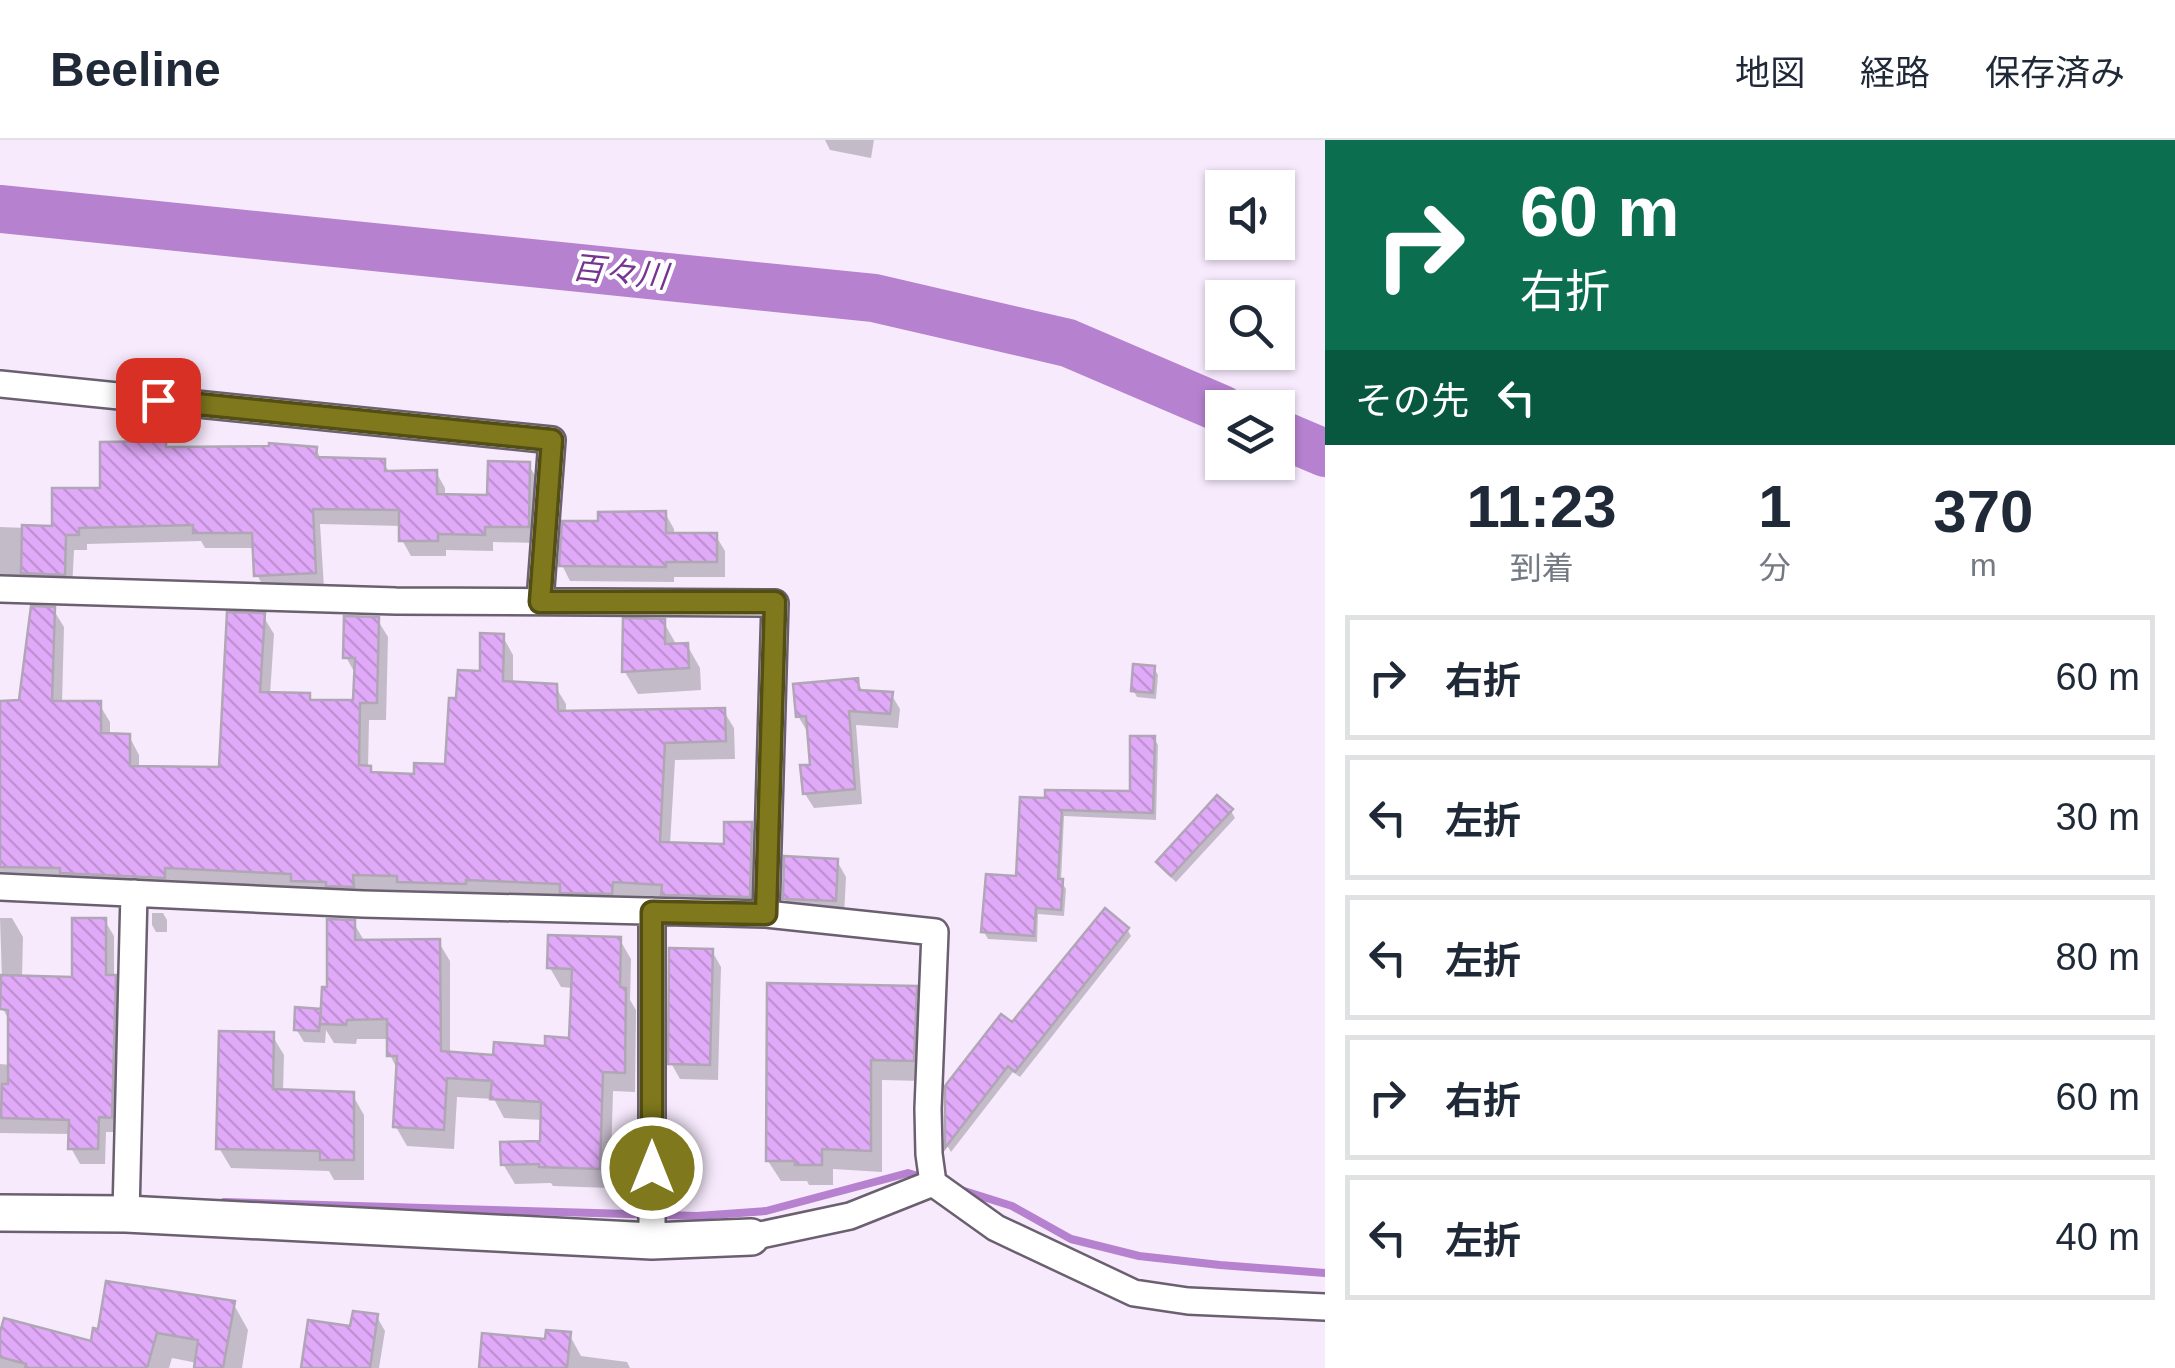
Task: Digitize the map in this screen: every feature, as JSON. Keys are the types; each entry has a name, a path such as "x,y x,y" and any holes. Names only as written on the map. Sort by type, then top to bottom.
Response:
{"street":[{"path":"0,384 552,440 540,602"},
{"path":"0,589 396,601 775,602 766,914"},
{"path":"0,887 382,904 766,914 935,932 928,1109 934,1182 996,1228 1134,1293 1188,1301 1325,1308"},
{"path":"126,1214 134,893"},
{"path":"652,912 652,1241"},
{"path":"0,1214 126,1214 652,1241 751,1237 850,1216 934,1182"}],"building":[{"path":"166,441 166,447 269,443 317,447 316,457 385,459 385,471 437,470 437,494 487,495 488,461 530,462 529,527 485,527 485,535 438,534 438,541 399,541 399,510 313,509 316,573 254,576 252,533 193,533 193,525 79,528 79,535 66,535 65,575 21,573 22,525 52,526 52,488 100,488 100,442"},
{"path":"666,511 666,533 717,533 717,562 666,562 666,567 559,566 562,521 598,521 598,512"},
{"path":"31,606 55,607 52,701 101,701 101,733 130,734 130,766 219,767 227,612 265,613 260,692 310,693 310,700 353,700 355,658 343,658 344,616 379,617 377,703 360,703 359,765 371,766 371,772 414,774 414,763 445,764 449,698 456,698 458,670 480,671 480,633 504,634 503,681 557,684 558,711 725,708 726,741 665,743 660,842 724,844 724,822 752,822 750,897 661,895 662,885 613,882 612,894 560,893 560,884 397,882 397,876 353,875 354,887 291,881 291,874 165,868 165,878 0,867 0,701 19,700"},
{"path":"623,618 665,619 665,644 688,643 689,668 622,672"},
{"path":"1133,664 1155,666 1153,693 1131,691"},
{"path":"858,678 859,690 893,692 890,714 849,711 855,789 803,794 800,765 810,765 806,716 796,717 793,684"},
{"path":"1130,736 1155,736 1153,813 1062,810 1058,879 1063,879 1061,910 1036,908 1034,936 981,932 986,874 1016,876 1020,797 1045,798 1045,790 1130,791"},
{"path":"1217,795 1233,809 1171,876 1156,862"},
{"path":"784,856 838,859 836,901 783,899"},
{"path":"1105,908 1129,928 1015,1072 1008,1066 945,1148 945,1086 1001,1014 1012,1022"},
{"path":"72,918 106,918 106,975 116,975 112,1118 99,1117 98,1149 68,1149 69,1120 1,1118 2,1084 8,1084 8,1010 0,1009 1,975 72,977"},
{"path":"327,919 355,920 355,940 440,939 441,1051 493,1055 494,1042 545,1046 545,1036 569,1038 572,969 547,968 548,935 621,937 620,987 626,988 625,1073 603,1072 600,1169 501,1165 500,1142 540,1141 541,1102 490,1099 492,1081 447,1078 444,1130 393,1127 397,1056 387,1056 387,1019 320,1024 322,987 327,987"},
{"path":"669,948 713,949 710,1065 668,1064"},
{"path":"767,983 917,986 914,1061 871,1060 871,1151 822,1149 822,1165 766,1161"},
{"path":"295,1007 321,1009 319,1031 294,1030"},
{"path":"219,1031 274,1032 273,1089 354,1092 354,1160 320,1160 320,1151 216,1149"},
{"path":"610,1156 634,1156 634,1180 609,1179"},
{"path":"106,1281 235,1301 223,1368 194,1368 198,1340 157,1333 147,1368 25,1368 26,1364 0,1357 4,1318 91,1341 93,1328 98,1329"},
{"path":"353,1311 378,1314 370,1368 301,1368 308,1320 350,1326"},
{"path":"546,1330 571,1332 567,1368 479,1368 482,1333 545,1339"}],"waterway":[{"name":"百々川","path":"0,209 874,298 1068,343 1205,402"},
{"name":"百々川","path":"1295,440 1325,453"},
{"path":"224,1202 697,1216 766,1211 908,1173 924,1178"},
{"path":"961,1190 1012,1206 1071,1239 1139,1256 1325,1273"}],"route":[{"path":"158,400 552,440 540,602 775,602 766,914 652,912 652,1168"}]}
